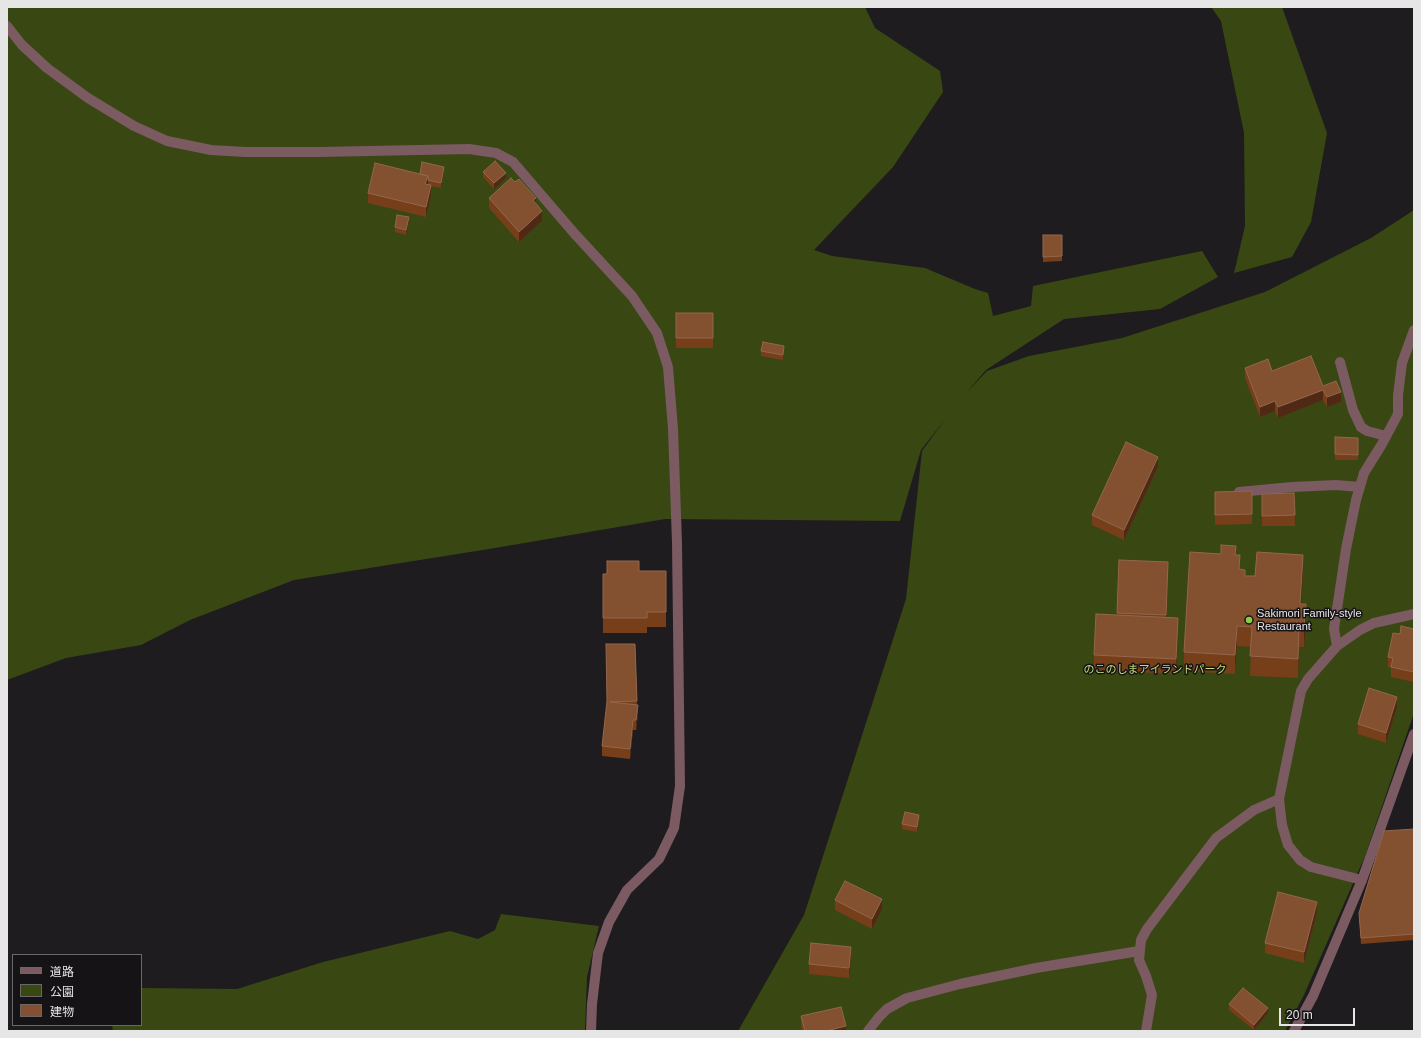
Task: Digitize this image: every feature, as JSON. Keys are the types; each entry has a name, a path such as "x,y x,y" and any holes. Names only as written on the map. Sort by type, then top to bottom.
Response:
{"street":[{"path":"7,26 22,45 47,68 88,98 134,126 167,141 211,150 245,152 469,149 496,153 513,162 574,233 632,296 656,333 668,367 673,429 677,543 680,786 674,828 658,858 627,890 609,922 602,940 598,953 592,1004 591,1031"},
{"path":"1337,646 1334,629 1335,622 1346,549 1360,487 1364,473 1398,414 1398,395 1402,363 1414,330"},
{"path":"1340,362 1353,410 1361,427 1367,431 1386,436"},
{"path":"1227,494 1292,487 1336,485 1360,487"},
{"path":"1362,880 1310,867 1300,860 1288,845 1282,825 1279,799 1301,691 1308,679 1337,646 1360,630 1374,623 1414,614"},
{"path":"1294,1031 1313,996 1362,880 1414,734"},
{"path":"1146,1031 1152,995 1139,960 1139,951 1141,940 1147,929 1216,838 1254,810 1279,799"},
{"path":"868,1031 887,1009 907,998 960,984 1036,968 1139,951"}],"green space":[{"name":"のこのしまアイランドパーク","path":"7,7 865,7 875,28 940,71 943,92 893,167 814,250 832,256 925,268 988,293 993,316 1031,306 1033,286 1202,251 1218,277 1160,309 1064,319 986,370 966,393 987,371 1029,356 1122,338 1265,292 1371,238 1414,210 1414,713 1365,856 1304,995 1285,1031 738,1031 804,915 906,599 922,451 946,418 921,450 900,521 665,519 294,580 190,620 141,645 66,658 7,680"},
{"path":"1211,7 1282,7 1327,133 1311,222 1292,257 1234,273 1245,226 1244,133 1221,21"},
{"path":"501,914 599,926 587,977 585,1031 113,1031 112,1026 142,1026 142,988 237,989 323,962 450,931 478,939 495,930"}],"building":[{"path":"495,161 506,173 494,183 483,172"},
{"path":"422,162 444,167 441,183 428,180 428,176 420,174"},
{"path":"375,163 428,176 425,184 431,185 426,207 368,193"},
{"path":"511,178 515,182 519,179 536,198 533,200 542,211 519,232 489,198"},
{"path":"397,215 409,217 406,230 395,227"},
{"path":"1043,235 1062,235 1062,256 1043,257"},
{"path":"676,313 713,313 713,338 676,338"},
{"path":"763,342 784,346 783,355 761,351"},
{"path":"1311,356 1323,386 1336,381 1341,392 1327,397 1323,390 1278,407 1275,401 1260,407 1245,368 1268,359 1272,371"},
{"path":"1335,437 1358,438 1358,455 1335,454"},
{"path":"1126,442 1158,457 1124,530 1092,515"},
{"path":"1252,491 1252,514 1215,515 1215,492"},
{"path":"1294,493 1295,515 1262,516 1262,494"},
{"path":"1221,545 1236,546 1235,555 1240,555 1239,569 1245,570 1245,576 1255,576 1257,552 1303,555 1300,604 1306,604 1304,628 1299,628 1298,659 1250,656 1252,627 1237,626 1235,655 1184,652 1190,552 1221,554"},
{"path":"1119,560 1168,562 1166,615 1117,613"},
{"path":"607,561 639,561 639,571 666,571 666,612 647,612 647,618 603,618 603,574 607,574"},
{"path":"1096,614 1178,618 1176,659 1094,655"},
{"path":"1401,626 1414,629 1414,672 1391,667 1393,658 1388,657 1393,633 1400,634"},
{"path":"606,644 635,644 637,701 610,702 638,705 636,720 633,720 630,749 602,746 607,701"},
{"path":"1369,688 1397,697 1386,733 1358,724"},
{"path":"905,812 919,815 917,827 902,824"},
{"path":"1414,829 1414,934 1361,938 1359,913 1384,831"},
{"path":"845,881 882,899 872,919 835,900"},
{"path":"1278,892 1317,902 1304,952 1265,943"},
{"path":"811,943 851,947 849,968 809,964"},
{"path":"1243,988 1268,1008 1254,1025 1229,1004"},
{"path":"841,1007 846,1026 826,1031 805,1031 801,1016"}],"place":[{"name":"Sakimori Family-style Restaurant","path":"1249,620"}]}
